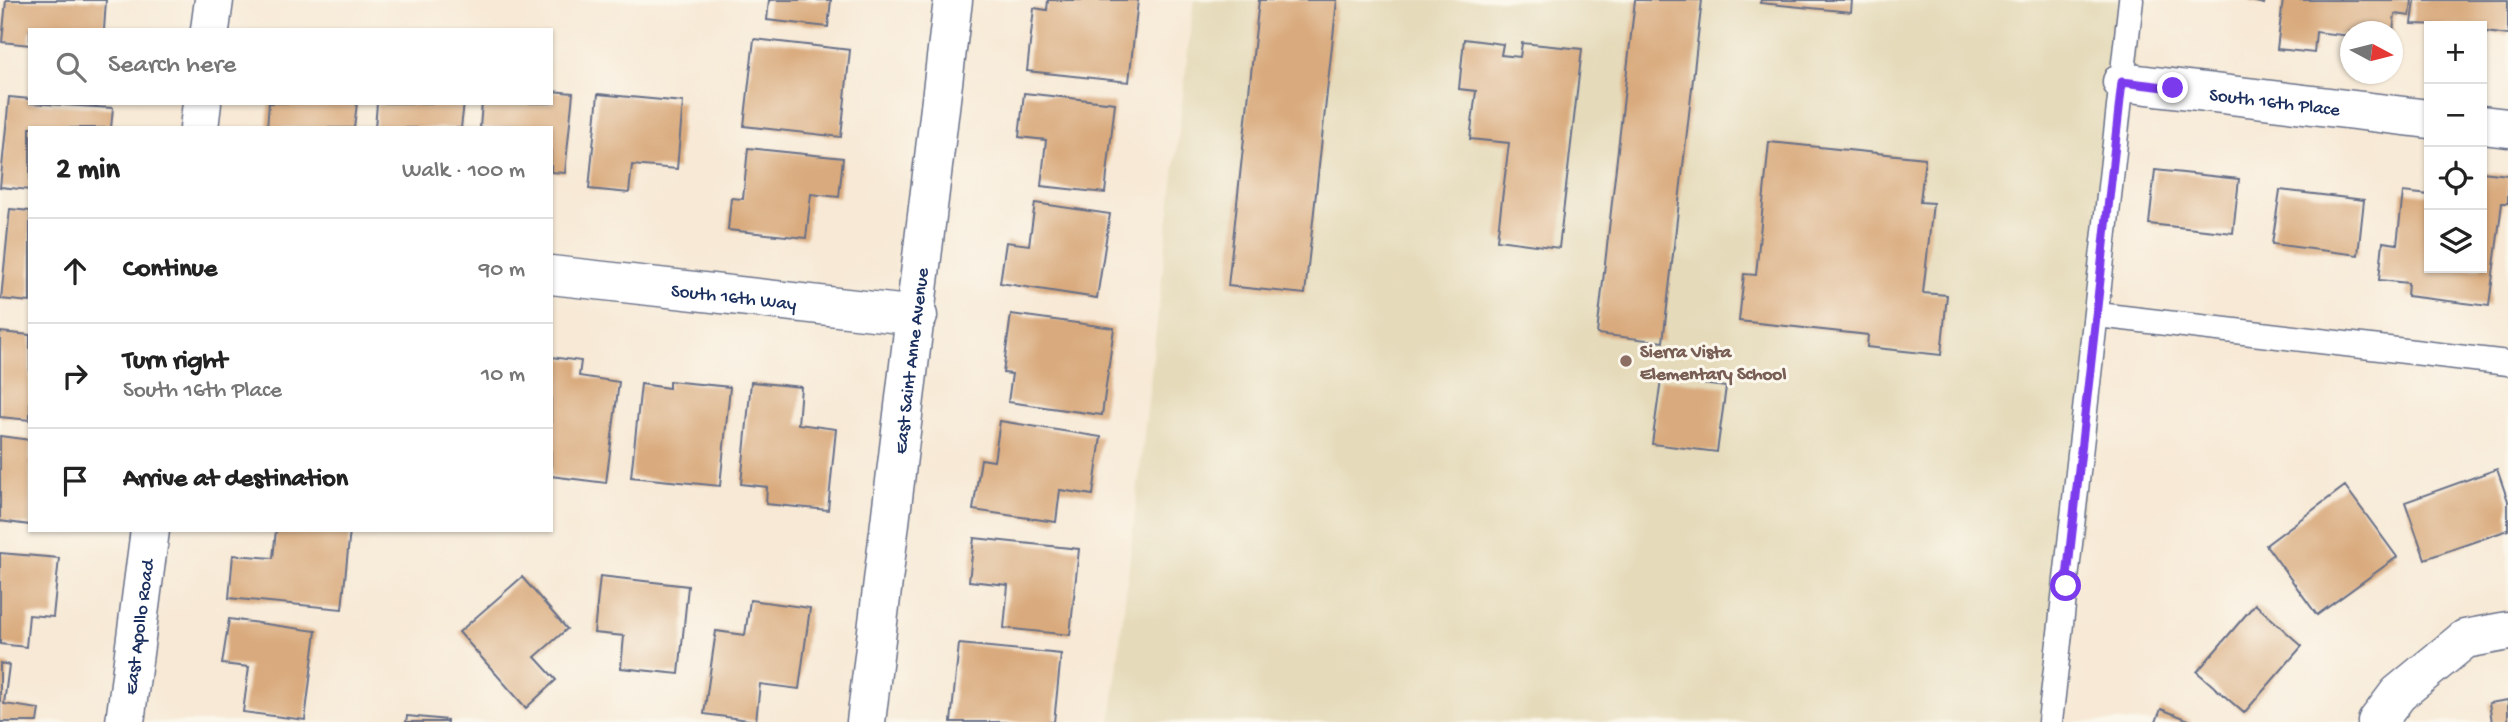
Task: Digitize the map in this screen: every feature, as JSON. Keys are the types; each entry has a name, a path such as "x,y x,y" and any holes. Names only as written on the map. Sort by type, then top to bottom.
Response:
{"street":[{"path":"210,28 214,0"},
{"name":"East Saint Anne Avenue","path":"866,722 918,316 953,0"},
{"name":"South 16th Place","path":"2122,82 2424,118"},
{"path":"199,126 202,105"},
{"path":"2487,126 2508,128"},
{"name":"South 16th Way","path":"553,275 918,316"},
{"name":"East Apollo Road","path":"125,722 150,532"},
{"path":"2388,708 2465,639 2508,631"}],"lane":[{"path":"2050,722 2098,315 2131,0"},
{"path":"2098,315 2508,363"}],"shaded area":[{"name":"Sierra Vista Elementary School","path":"1194,0 2142,0 2058,722 1111,722"}],"building":[{"path":"6,0 106,0 104,28 28,28 28,45 2,42"},
{"path":"769,0 831,0 828,27 767,20"},
{"path":"1048,0 1138,0 1129,82 1027,71 1034,8 1047,10"},
{"path":"1259,0 1337,0 1305,294 1228,286"},
{"path":"1635,0 1702,0 1663,342 1597,334"},
{"path":"1761,0 1852,0 1851,12 1760,3"},
{"path":"2247,0 2265,0 2264,4"},
{"path":"2283,0 2412,0 2410,16 2395,14 2394,21 2340,21 2340,35 2316,32 2314,53 2277,49"},
{"path":"2415,0 2508,0 2508,35 2487,32 2487,21 2424,21 2424,24 2412,24"},
{"path":"754,39 850,50 841,137 744,126"},
{"path":"1464,39 1503,44 1501,55 1520,57 1522,43 1582,49 1559,248 1497,240 1509,143 1470,139 1476,91 1459,89"},
{"path":"553,91 573,93 565,173 553,172 553,126 480,126 482,105 553,105"},
{"path":"1024,93 1115,103 1105,193 1041,186 1046,140 1019,137"},
{"path":"598,94 683,102 677,169 632,165 629,193 589,189"},
{"path":"9,97 28,99 28,105 113,108 111,126 28,126 28,190 0,187"},
{"path":"269,105 357,105 354,126 267,126"},
{"path":"377,105 464,105 461,126 375,126"},
{"path":"1769,142 1925,158 1920,202 1933,203 1923,293 1947,295 1941,355 1867,347 1868,335 1739,321 1744,274 1756,275"},
{"path":"748,148 843,158 839,197 811,194 806,238 728,230 731,198 743,199"},
{"path":"2155,170 2239,179 2233,233 2149,224"},
{"path":"2487,173 2508,175 2508,203 2502,203 2489,306 2407,296 2408,283 2379,280 2383,242 2397,244 2403,192 2424,194 2424,273 2487,273"},
{"path":"2280,190 2364,200 2358,255 2272,244"},
{"path":"1035,203 1110,214 1097,298 1000,283 1006,242 1029,245"},
{"path":"10,209 28,211 28,302 1,299"},
{"path":"1011,314 1114,328 1102,415 1008,402 1012,374 1003,373"},
{"path":"0,332 28,335 28,420 0,417"},
{"path":"553,357 581,361 579,376 619,382 606,483 553,476"},
{"path":"1661,379 1726,387 1717,452 1652,444"},
{"path":"669,381 730,387 720,486 631,477 641,384 669,388"},
{"path":"751,382 801,387 798,424 836,429 828,510 766,504 767,487 741,484"},
{"path":"1000,421 1101,437 1093,495 1060,490 1056,522 973,510 981,459 994,461"},
{"path":"0,436 28,440 28,525 0,521"},
{"path":"2497,469 2508,501 2508,530 2425,559 2405,502"},
{"path":"2345,486 2397,557 2317,615 2266,545"},
{"path":"276,532 350,532 342,609 229,598 233,555 273,558"},
{"path":"974,538 1079,549 1070,635 1004,628 1008,585 969,581"},
{"path":"0,553 59,558 53,617 29,615 26,647 0,644"},
{"path":"600,576 688,586 679,674 621,668 624,636 594,633"},
{"path":"522,577 567,629 535,657 556,680 526,708 459,632"},
{"path":"750,600 810,608 799,689 760,684 756,721 704,714 716,631 745,635"},
{"path":"2255,604 2302,646 2244,713 2197,672"},
{"path":"229,619 316,631 305,720 243,712 249,667 222,664"},
{"path":"959,644 1061,654 1054,722 951,722"},
{"path":"0,663 9,665 4,704 39,709 37,722 0,722"},
{"path":"2508,700 2508,722 2492,722 2489,703"},
{"path":"2161,709 2194,722 2156,722"},
{"path":"407,716 447,720 447,722 406,722"}],"place":[{"name":"Sierra Vista Elementary School","path":"1626,361"}],"route":[{"path":"2066,586 2122,82 2173,88"}]}
